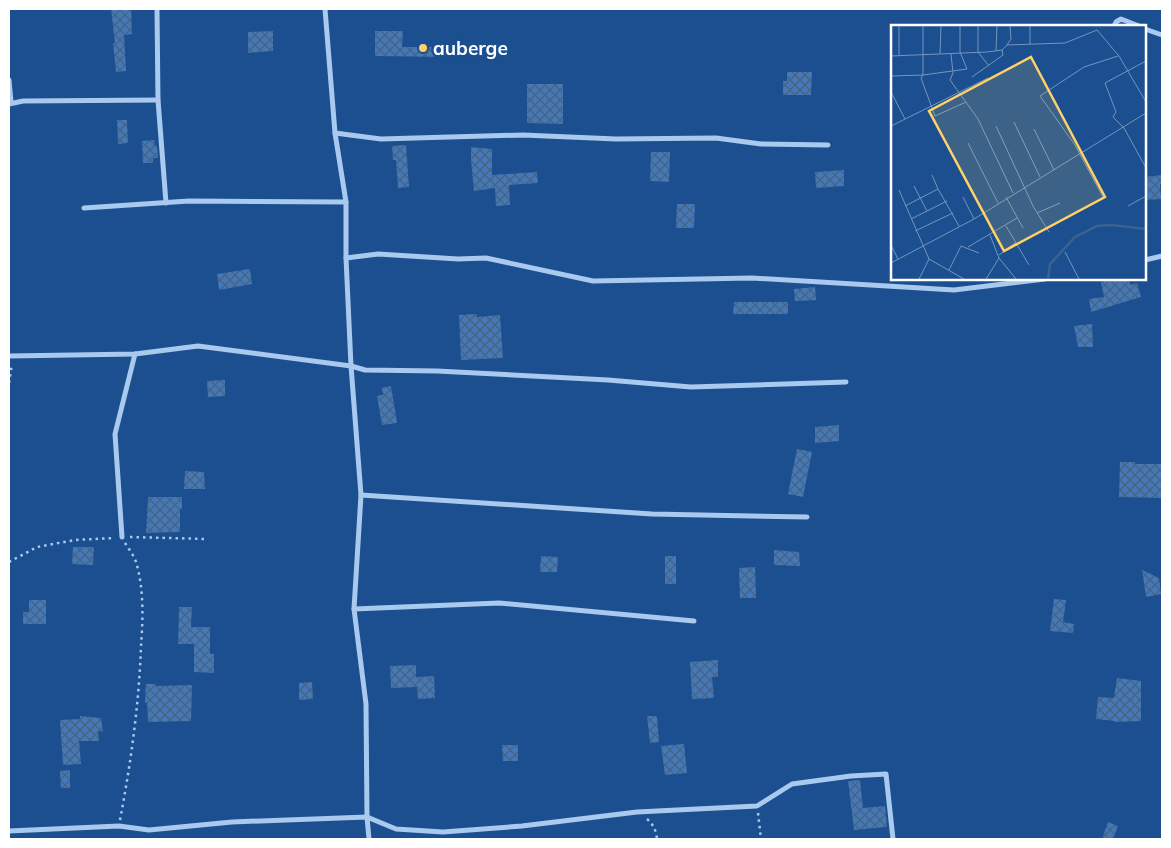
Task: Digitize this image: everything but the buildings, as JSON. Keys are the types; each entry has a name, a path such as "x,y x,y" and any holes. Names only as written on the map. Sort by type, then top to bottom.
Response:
{"street":[{"path":"158,9 158,100 166,203"},
{"path":"325,9 335,133 346,202 346,258 351,366 361,495 354,609 366,704 367,817 369,839"},
{"path":"1114,25 1121,19 1136,25"},
{"path":"1146,29 1162,36"},
{"path":"9,80 10,103 158,100"},
{"path":"335,133 381,139 522,135 616,138 716,138 761,144 828,145"},
{"path":"84,208 166,203 346,202"},
{"path":"346,258 378,254 458,259 486,258 593,281 752,278 954,290 1037,280"},
{"path":"1146,260 1162,256"},
{"path":"11,356 135,354 198,346 351,366 365,370 437,371 608,380 691,387 846,382"},
{"path":"122,537 115,434 135,354"},
{"path":"361,495 652,514 807,517"},
{"path":"354,609 499,603 694,621"},
{"path":"9,831 119,826 148,830 232,822 367,817 396,829 443,832 522,826 637,812 757,806 792,784 852,776 886,774 893,839"}],"path":[{"path":"9,383 11,356"},
{"path":"9,562 37,547 75,540 122,537 206,540"},
{"path":"119,826 128,776 140,675 143,620 136,561 122,537"},
{"path":"757,806 761,839"},
{"path":"637,812 652,823 657,839"}],"place":[{"name":"auberge","path":"423,48"}]}
